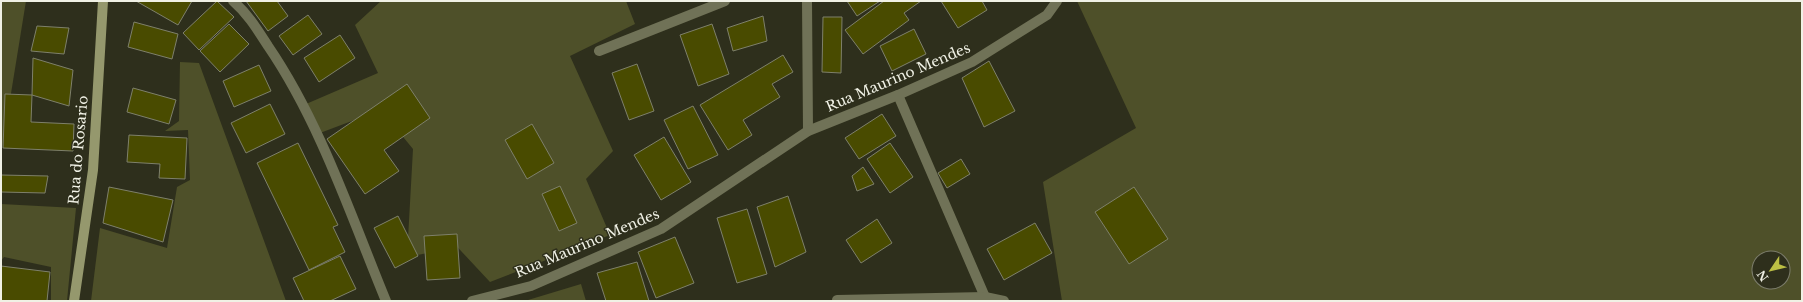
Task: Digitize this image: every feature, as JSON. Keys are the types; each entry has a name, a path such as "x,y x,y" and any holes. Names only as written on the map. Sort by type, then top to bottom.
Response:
{"street":[{"name":"Rua do Rosario","path":"74,301 93,170 103,1"},
{"path":"233,1 245,12 286,72 328,158 386,301"},
{"path":"598,51 725,1"},
{"name":"Rua Maurino Mendes","path":"807,1 808,131"},
{"name":"Rua Maurino Mendes","path":"472,301 531,286 661,229 808,131 898,95 972,62 1047,15 1057,2"},
{"path":"898,95 985,297"},
{"path":"837,300 985,297 1004,301"}],"green space":[{"path":"1,1 26,1 1,155"},
{"path":"381,1 626,1 635,24 570,56 613,151 586,179 610,235 490,282 448,237 433,252 407,257 413,149 381,110 320,133 306,104 378,73 355,25"},
{"path":"1077,1 1802,1 1802,301 1062,301 1043,182 1136,128"},
{"path":"180,62 199,63 286,301 91,301 100,228 167,248 177,187 190,180 188,130 165,131 179,121"},
{"path":"1,204 76,208 67,301 51,301 51,267 4,257 1,261"},
{"path":"581,284 586,301 528,301 528,300"}],"building":[{"path":"136,1 192,1 178,25"},
{"path":"217,1 234,17 199,50 183,33"},
{"path":"246,1 277,1 288,16 268,31"},
{"path":"847,1 880,1 857,16"},
{"path":"884,1 921,1 904,13 909,20 863,54 845,30"},
{"path":"941,1 982,1 987,10 958,28"},
{"path":"308,15 322,34 293,55 279,36"},
{"path":"763,16 767,41 733,51 727,28"},
{"path":"823,17 842,17 841,73 822,72"},
{"path":"134,22 178,34 172,59 128,47"},
{"path":"229,24 249,44 220,72 200,51"},
{"path":"712,24 729,74 698,86 680,35"},
{"path":"37,26 69,28 64,54 31,51"},
{"path":"914,29 926,54 892,71 880,46"},
{"path":"340,35 355,58 319,82 304,58"},
{"path":"783,55 793,72 772,84 780,97 743,120 752,135 728,150 700,105"},
{"path":"33,58 73,70 69,106 32,95"},
{"path":"989,61 1015,111 984,127 962,78"},
{"path":"637,64 654,111 629,120 612,73"},
{"path":"259,65 271,91 234,107 223,81"},
{"path":"407,84 430,118 384,150 399,171 365,194 327,139"},
{"path":"133,88 176,100 169,124 127,112"},
{"path":"5,94 32,95 31,122 74,124 73,151 3,148"},
{"path":"270,104 285,134 246,153 231,123"},
{"path":"693,106 718,155 688,169 664,120"},
{"path":"882,114 896,136 859,159 845,138"},
{"path":"532,124 554,163 527,179 505,140"},
{"path":"129,135 187,138 185,179 159,178 160,164 127,162"},
{"path":"664,137 691,182 661,200 634,155"},
{"path":"298,143 338,225 333,227 345,252 309,270 257,163"},
{"path":"890,143 913,177 890,193 867,159"},
{"path":"961,159 970,174 947,188 938,173"},
{"path":"863,167 874,184 857,191 852,176"},
{"path":"1,175 48,176 45,193 1,192"},
{"path":"560,186 577,223 559,231 542,194"},
{"path":"109,187 173,200 163,242 103,223"},
{"path":"1134,187 1168,239 1129,264 1095,212"},
{"path":"788,196 806,252 775,267 757,207"},
{"path":"747,209 767,274 737,283 717,218"},
{"path":"398,216 418,256 395,268 374,228"},
{"path":"877,219 892,243 861,263 846,240"},
{"path":"1035,223 1052,253 1004,280 987,249"},
{"path":"457,234 460,278 427,280 424,236"},
{"path":"675,237 694,283 656,298 638,252"},
{"path":"340,256 356,289 330,301 304,301 293,278"},
{"path":"637,262 649,301 606,301 597,273"},
{"path":"1,266 50,272 47,301 1,301"}]}
